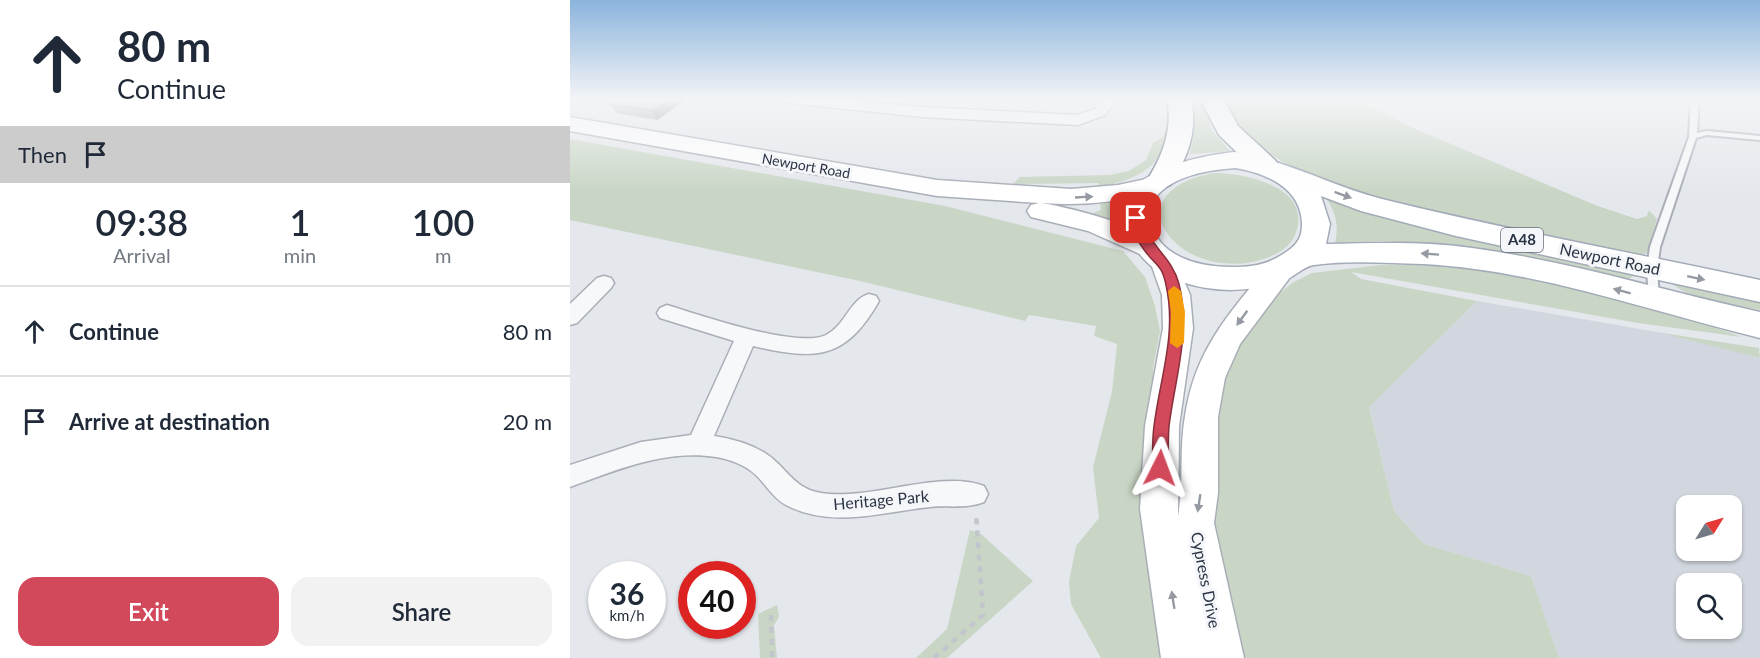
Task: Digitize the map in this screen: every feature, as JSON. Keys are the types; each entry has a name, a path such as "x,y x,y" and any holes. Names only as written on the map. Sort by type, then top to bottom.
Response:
{"main road":[{"name":"Newport Road","path":"603,130 937,188 1071,197 1107,195 1156,183"},
{"path":"1181,130 1174,158 1156,183 1139,201 1136,218 1139,231 1156,254 1176,295 1178,328 1162,426 1158,509 1182,658"},
{"name":"A48","path":"1228,130 1277,171"},
{"path":"1156,183 1192,168 1223,161 1241,161 1277,171 1301,188 1314,214 1315,234 1311,246 1291,264 1243,278 1186,273 1156,254"},
{"name":"Newport Road","path":"1277,171 1371,205 1760,291"},
{"name":"Newport Road","path":"937,188 975,200 1087,220 1103,225 1156,254"},
{"name":"Newport Road","path":"1291,264 1368,252 1451,256 1506,264 1760,325"},
{"name":"Cypress Drive","path":"1223,658 1195,523 1200,493 1201,417 1209,378 1218,356 1244,315 1291,264"}],"street":[{"path":"575,307 604,283"},
{"path":"667,313 747,336 805,348 820,347 839,337 869,301"},
{"path":"699,444 747,336"},
{"name":"Heritage Park","path":"570,476 640,453 699,444 745,454 764,466 781,487 800,499 822,505 975,494"}],"lane":[{"path":"1654,300 1652,268 1654,247 1693,137 1693,130"},
{"path":"1693,137 1707,133 1760,138"}],"path":[{"path":"934,658 983,615 975,494"},
{"path":"771,615 772,658"}],"shaded area":[{"path":"1477,301 1663,333 1760,358 1760,658 1559,658 1531,576 1424,544 1394,511 1369,406"}],"green space":[{"path":"1165,130 1169,130 1157,159 1149,168 1128,179 1100,187 1098,183 1013,184 1020,177 1110,175 1129,171 1146,160 1153,143 1163,137"},
{"path":"1194,130 1212,130 1230,151 1190,154"},
{"path":"1243,130 1417,130 1595,205 1637,219 1647,216 1649,210 1657,219 1647,253 1635,257 1496,229 1393,203 1325,181 1291,166"},
{"path":"570,139 945,206 1123,251 1145,277 1155,306 1160,331 1153,368 1171,658 1101,658 1071,604 1069,582 1076,546 1099,518 1093,467 1112,392 1117,344 1094,336 1096,326 1029,315 1025,321 860,281 570,220"},
{"path":"1214,173 1257,179 1284,192 1293,202 1298,214 1297,229 1287,246 1269,257 1238,264 1209,261 1185,250 1168,235 1161,217 1164,199 1181,184"},
{"path":"1326,198 1420,226 1635,272 1634,276 1625,281 1438,245 1382,241 1335,243 1336,219"},
{"path":"1125,200 1121,225 1091,214 1101,210 1100,203"},
{"path":"1381,265 1473,269 1519,276 1654,308 1742,337 1638,323 1351,272 1361,279 1477,301 1369,407 1394,511 1424,544 1531,576 1559,658 1241,658 1210,531 1210,416 1229,355 1276,296 1292,283 1312,273"},
{"path":"1670,280 1760,299 1760,310 1697,297 1676,287"},
{"path":"1663,333 1759,348 1760,358 1673,336"},
{"path":"970,530 981,534 1033,581 947,658 916,658 947,629"},
{"path":"777,605 779,617 774,625 777,658 760,658 758,614"}],"slow traffic":[{"path":"1174,291 1178,312 1177,343"}],"route":[{"path":"1136,218 1139,231 1150,249 1162,259 1176,295 1178,312 1177,344 1162,426 1160,468"}]}
